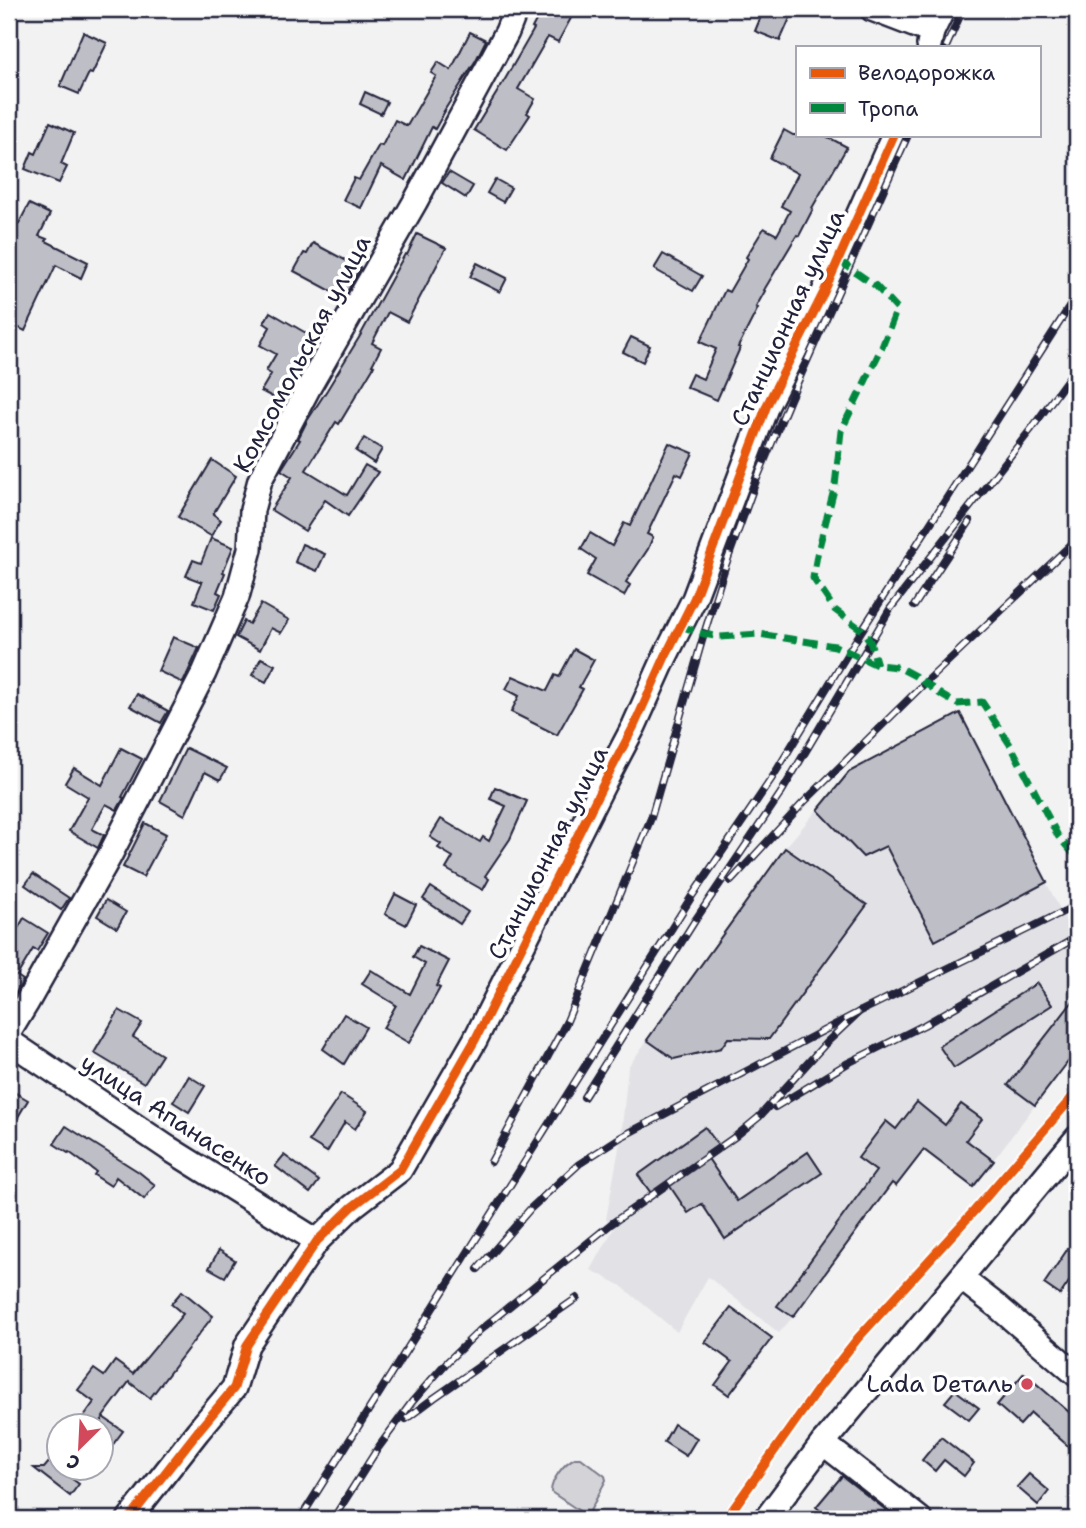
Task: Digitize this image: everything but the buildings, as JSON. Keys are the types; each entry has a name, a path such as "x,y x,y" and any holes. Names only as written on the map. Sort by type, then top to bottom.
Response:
{"street":[{"name":"Комсомольская улица","path":"9,1032 109,857 204,673 237,597 250,549 252,510 260,480 310,385 428,178 507,32 516,9"},
{"path":"872,9 930,40 943,9"},
{"name":"Станционная улица","path":"129,1519 234,1388 247,1345 317,1241 352,1207 400,1170 475,1040 634,726 694,599 766,405 824,292 894,136"},
{"name":"улица Апанасенко","path":"9,1041 167,1148 317,1241"},
{"path":"766,1519 823,1443 1077,1138"},
{"path":"961,1278 1077,1376"},
{"path":"823,1443 920,1519"}],"shaded area":[{"path":"960,713 1066,921 1077,916 1077,1050 973,1187 924,1150 896,1186 892,1184 779,1333 708,1277 677,1332 620,1285 591,1270 614,1228 606,1219 621,1137 628,1067 785,848 849,772"},
{"path":"575,1458 581,1458 605,1476 606,1480 589,1513 584,1514 551,1492 559,1472"}],"railway":[{"path":"946,46 963,9"},
{"path":"491,1162 567,1021 651,818 704,634 756,481 908,136"},
{"path":"300,1519 692,896 772,778 862,630 1077,295"},
{"path":"584,1097 696,919 781,793 890,609 1032,428 1077,366"},
{"path":"914,606 970,521"},
{"path":"731,881 803,803 1077,539"},
{"path":"478,1269 531,1208 579,1164 621,1137 859,1012 1077,905"},
{"path":"775,1107 848,1063 924,1025 1077,937"},
{"path":"333,1519 378,1448 412,1402 480,1330 611,1224 759,1117 826,1043 859,1012"},
{"path":"406,1419 577,1298"}],"marked path":[{"path":"838,260 876,286 897,309 882,347 841,431 835,486 813,578 835,610 862,630 870,641 877,665"},
{"path":"680,626 720,637 759,634 835,646 877,665 898,667 957,704 982,702 1011,746 1058,836 1077,858"}],"cycle path":[{"path":"129,1519 234,1388 247,1345 317,1241 352,1207 400,1170 475,1040 634,726 694,599 767,405 824,292 894,136"},
{"path":"726,1519 821,1385 858,1338 975,1210 1077,1092"}],"place":[{"name":"Lada Dеталь","path":"1027,1384"}]}
